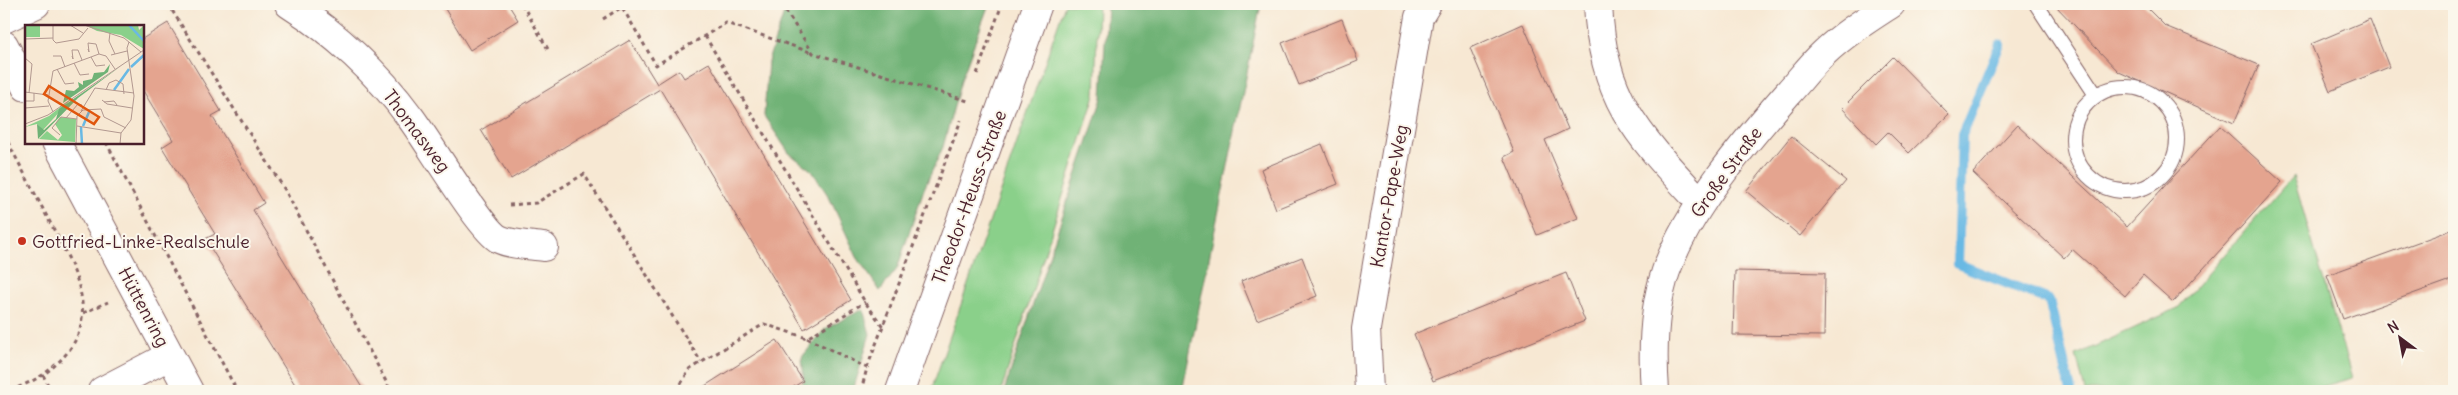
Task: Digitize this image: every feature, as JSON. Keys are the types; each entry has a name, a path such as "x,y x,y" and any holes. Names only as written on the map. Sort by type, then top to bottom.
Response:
{"street":[{"path":"4,19 36,4"},
{"name":"Thomasweg","path":"289,4 343,44 375,75 410,115 482,223 499,239 544,247"},
{"name":"Theodor-Heuss-Straße","path":"900,391 1038,4"},
{"name":"Kantor-Pape-Weg","path":"1369,391 1366,329 1419,17 1427,4"},
{"path":"1598,4 1599,34 1606,70 1624,112 1655,154 1702,203"},
{"name":"Große Straße","path":"1655,391 1655,322 1666,271 1682,237 1702,203 1762,123 1824,53 1866,20 1891,4"},
{"path":"4,44 25,85"},
{"name":"Hüttenring","path":"57,144 189,391"},
{"path":"102,391 169,356"}],"lane":[{"path":"2036,4 2096,95"},
{"path":"2129,86 2146,91 2160,100 2171,114 2176,130 2176,148 2170,164 2160,178 2145,187 2128,191 2111,189 2096,182 2083,171 2075,156 2072,139 2075,122 2083,107 2096,95 2111,88 2129,86"}],"path":[{"path":"168,4 285,190 391,391"},
{"path":"522,4 549,51"},
{"path":"782,4 813,54"},
{"path":"974,83 1002,4"},
{"path":"603,19 622,7 656,65 726,23 813,54 968,101"},
{"path":"705,36 865,302 884,328"},
{"path":"964,110 971,92"},
{"path":"861,391 867,368 884,328 961,119"},
{"path":"4,135 62,244 83,299 82,320 71,344 58,362 43,375 10,391"},
{"path":"107,144 237,391"},
{"path":"502,200 510,206 536,203 584,174 701,362"},
{"path":"806,338 865,302"},
{"path":"676,391 689,370 764,324 806,338 867,368"},
{"path":"43,375 51,391"}],"green space":[{"path":"787,4 989,4 962,77 943,147 924,189 897,269 880,291 857,257 829,197 812,171 789,153 764,116 768,61"},
{"path":"1065,4 1098,4 1095,95 1001,391 931,391"},
{"path":"1107,4 1261,4 1182,391 1004,391 1102,98"},
{"path":"2293,176 2352,378 2307,391 2085,391 2076,355 2178,308"},
{"path":"863,309 870,334 853,391 796,391 804,381 802,357 825,329"}],"building":[{"path":"442,4 508,4 518,20 470,50"},
{"path":"2054,4 2143,4 2165,26 2259,65 2234,123 2119,72"},
{"path":"1342,19 1358,61 1299,85 1282,43"},
{"path":"2370,19 2389,67 2330,91 2311,44"},
{"path":"168,23 221,111 212,116 264,203 253,210 364,391 299,391 205,239 215,234 162,147 173,140 144,92 144,38"},
{"path":"1523,24 1568,129 1545,140 1578,218 1537,235 1504,157 1514,152 1470,48"},
{"path":"630,40 657,84 679,70 684,78 709,63 851,300 804,329 660,89 511,179 481,130"},
{"path":"1893,57 1949,114 1909,153 1888,132 1876,144 1842,108"},
{"path":"2017,125 2127,227 2220,126 2282,182 2173,302 2143,275 2125,296 2072,249 2064,258 1973,173"},
{"path":"1791,136 1846,181 1800,236 1746,191"},
{"path":"1322,144 1338,184 1276,209 1261,169"},
{"path":"2454,229 2454,279 2343,319 2327,275"},
{"path":"1302,257 1317,296 1257,320 1241,281"},
{"path":"1735,271 1825,273 1824,336 1733,335"},
{"path":"1566,273 1585,321 1433,381 1414,334"},
{"path":"777,340 803,381 787,391 697,391"}],"waterway":[{"path":"2000,44 1962,135 1958,264 2049,300 2071,391"}],"place":[{"name":"Gottfried-Linke-Realschule","path":"22,241"}]}
